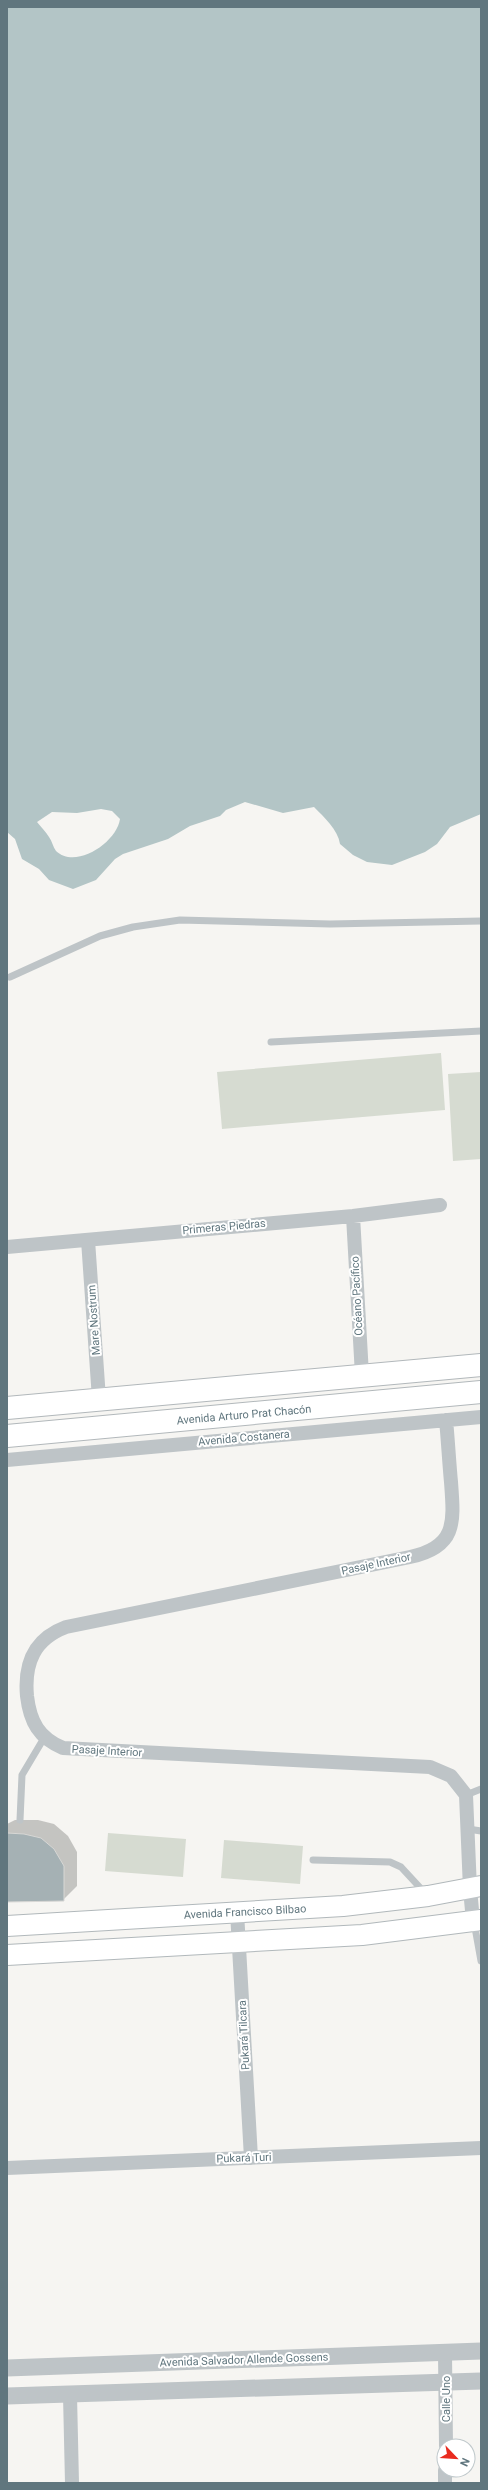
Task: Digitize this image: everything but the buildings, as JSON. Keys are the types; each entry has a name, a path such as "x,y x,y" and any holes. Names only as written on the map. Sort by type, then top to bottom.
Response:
{"main road":[{"path":"7,1408 481,1365"},
{"name":"Avenida Arturo Prat Chacón","path":"7,1436 481,1392"},
{"name":"Avenida Francisco Bilbao","path":"7,1926 343,1906 428,1896 475,1887"},
{"path":"7,1955 362,1936 477,1920"}],"street":[{"name":"Primeras Piedras","path":"7,1247 353,1216 440,1205"},
{"name":"Océano Pacífico","path":"353,1216 362,1375"},
{"name":"Mare Nostrum","path":"88,1240 100,1399"},
{"name":"Avenida Costanera","path":"7,1460 481,1417"},
{"name":"Pasaje Interior","path":"446,1420 453,1516 450,1531 437,1548 418,1556 66,1627 55,1631 37,1646 32,1655 26,1675 29,1710 34,1725 44,1738 63,1748 74,1750 430,1767 451,1776 466,1795"},
{"path":"466,1795 475,1830 475,1887 477,1920"},
{"name":"Pukará Tilcara","path":"237,1912 251,2158"},
{"name":"Pukará Turi","path":"7,2168 481,2148"},
{"name":"Avenida Salvador Allende Gossens","path":"7,2368 481,2351"},
{"name":"Calle Uno","path":"445,2353 447,2382 446,2438"},
{"path":"7,2396 481,2381"},
{"path":"70,2394 72,2483"}],"lane":[{"path":"10,977 100,936 133,927 180,920 330,924 481,921"},
{"path":"271,1042 481,1031"},
{"path":"20,1820 22,1775 44,1738"},
{"path":"466,1795 481,1789"},
{"path":"313,1860 390,1862 400,1867 428,1896"},
{"path":"477,1920 481,1961"}],"shaded area":[{"path":"7,7 481,7 481,814 450,827 437,844 425,852 392,865 367,862 353,855 340,844 334,829 314,807 283,813 245,802 226,810 220,816 190,826 168,839 123,854 115,859 96,880 73,889 49,880 39,869 22,859 15,839 7,832","holes":["101,809 112,811 120,819 112,836 94,851 74,857 64,856 56,851 48,835 37,822 52,812 77,813"]},
{"path":"441,1053 445,1110 222,1129 217,1072"},
{"path":"481,1072 481,1159 453,1161 448,1074"},
{"path":"108,1833 186,1839 183,1877 105,1871"},
{"path":"224,1840 303,1846 300,1884 221,1878"}]}
